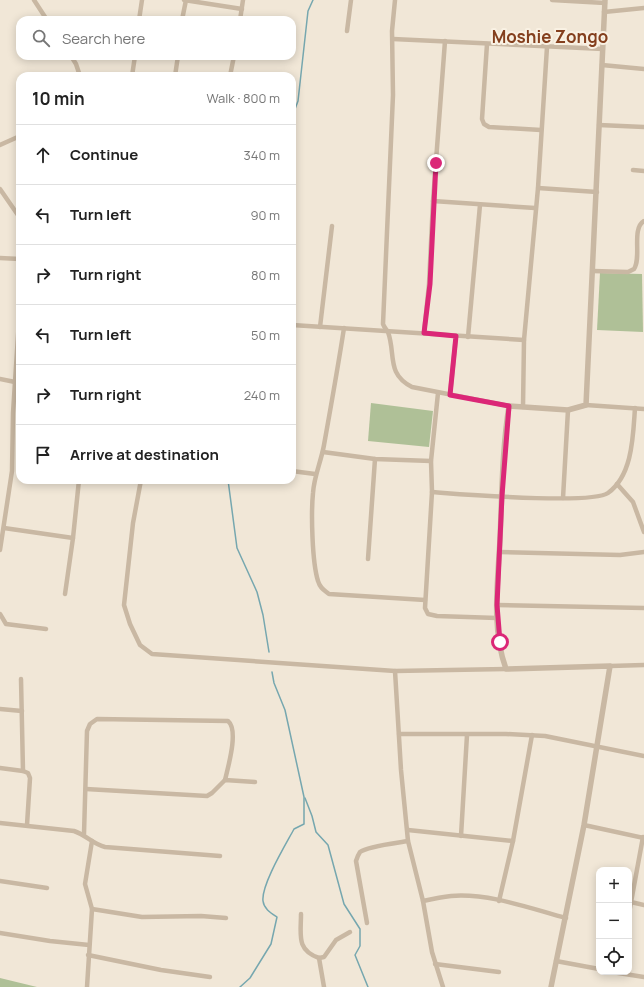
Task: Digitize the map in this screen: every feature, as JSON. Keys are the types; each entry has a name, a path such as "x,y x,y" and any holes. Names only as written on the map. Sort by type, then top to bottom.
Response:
{"street":[{"path":"34,0 44,16"},
{"path":"140,16 142,0"},
{"path":"183,16 186,0 242,9"},
{"path":"241,16 243,0"},
{"path":"347,31 351,0"},
{"path":"395,0 392,38 393,95 383,324 387,331 393,366 401,379 412,387 509,406 568,410 586,405 644,409"},
{"path":"552,0 605,2 586,405"},
{"path":"604,12 644,8"},
{"path":"392,38 603,49"},
{"path":"424,333 430,284 433,201 445,41"},
{"path":"487,44 482,119 484,124 488,127 541,130"},
{"path":"523,407 524,340 538,188 546,47"},
{"path":"74,60 79,72"},
{"path":"132,72 134,60"},
{"path":"176,72 177,60"},
{"path":"231,72 233,60"},
{"path":"602,65 644,69"},
{"path":"599,125 644,127"},
{"path":"0,145 16,138"},
{"path":"633,170 644,171"},
{"path":"538,188 597,192"},
{"path":"0,189 16,212"},
{"path":"433,201 535,208"},
{"path":"468,337 480,205"},
{"path":"593,271 628,272 634,269 637,261 638,229 640,223 644,221"},
{"path":"320,327 332,226"},
{"path":"0,258 16,259"},
{"path":"296,325 524,340"},
{"path":"344,328 323,452 315,474 313,494 314,554 318,581 321,588 329,594 425,600"},
{"path":"450,395 456,336"},
{"path":"0,550 12,471 13,413 16,367"},
{"path":"0,379 15,382"},
{"path":"438,393 431,461 432,492 425,608 428,614 437,616 497,618"},
{"path":"506,668 502,658 497,618 497,605 502,496 509,406"},
{"path":"432,492 563,498 601,496 608,493 617,484 623,474 630,451 635,408"},
{"path":"563,498 568,410"},
{"path":"323,452 374,459 431,461"},
{"path":"368,559 374,459"},
{"path":"296,472 315,474"},
{"path":"65,594 73,538 78,484"},
{"path":"140,484 133,523 124,605 130,624 140,645 152,654 395,671 644,664"},
{"path":"617,484 633,502 644,532"},
{"path":"4,528 73,538"},
{"path":"500,552 620,555 644,552"},
{"path":"497,605 644,608"},
{"path":"0,614 6,624 46,629"},
{"path":"551,987 584,825 610,666"},
{"path":"395,671 401,770 408,842 423,901 435,964 444,987"},
{"path":"21,680 23,771"},
{"path":"0,710 22,711"},
{"path":"84,834 87,731 90,724 97,719 228,721 233,726 230,760 225,780 212,794 207,796 86,789"},
{"path":"399,734 532,735 644,756"},
{"path":"461,836 467,734"},
{"path":"500,901 513,841 532,735"},
{"path":"0,768 28,773 30,778 27,825"},
{"path":"225,780 255,782"},
{"path":"0,823 27,825 84,834 92,841 105,847 220,856"},
{"path":"584,825 644,838 632,897"},
{"path":"408,830 513,841"},
{"path":"87,987 92,909 85,884 92,841"},
{"path":"367,923 356,861 357,857 360,852 370,849 408,842"},
{"path":"0,881 47,888"},
{"path":"423,901 451,896 474,896 566,918"},
{"path":"632,902 644,905"},
{"path":"92,909 142,916 201,916 226,918"},
{"path":"301,914 302,946 306,952 319,958 324,957 336,940 350,932"},
{"path":"0,933 50,941 89,945"},
{"path":"88,955 161,970 210,977"},
{"path":"319,958 324,987"},
{"path":"556,961 596,968"},
{"path":"435,964 499,972"},
{"path":"632,975 644,977"}],"green space":[{"path":"600,273 642,274 643,332 597,330"},
{"path":"371,403 433,411 429,447 368,441"},
{"path":"0,978 37,987 0,987"}],"waterway":[{"path":"296,106 298,101 308,11 313,0"},
{"path":"229,484 237,548 257,592 263,615 269,652"},
{"path":"240,987 250,978 271,944 277,917 265,906 263,894 270,875 294,829 304,824 304,797 285,710 274,683 272,672"},
{"path":"305,798 316,832 328,845 344,904 360,929 360,946 355,955 368,987"}],"district":[{"name":"Moshie Zongo","path":"550,37"}],"route":[{"path":"436,163 430,284 424,333 456,336 450,395 509,406 502,496 497,605 500,642"}]}
